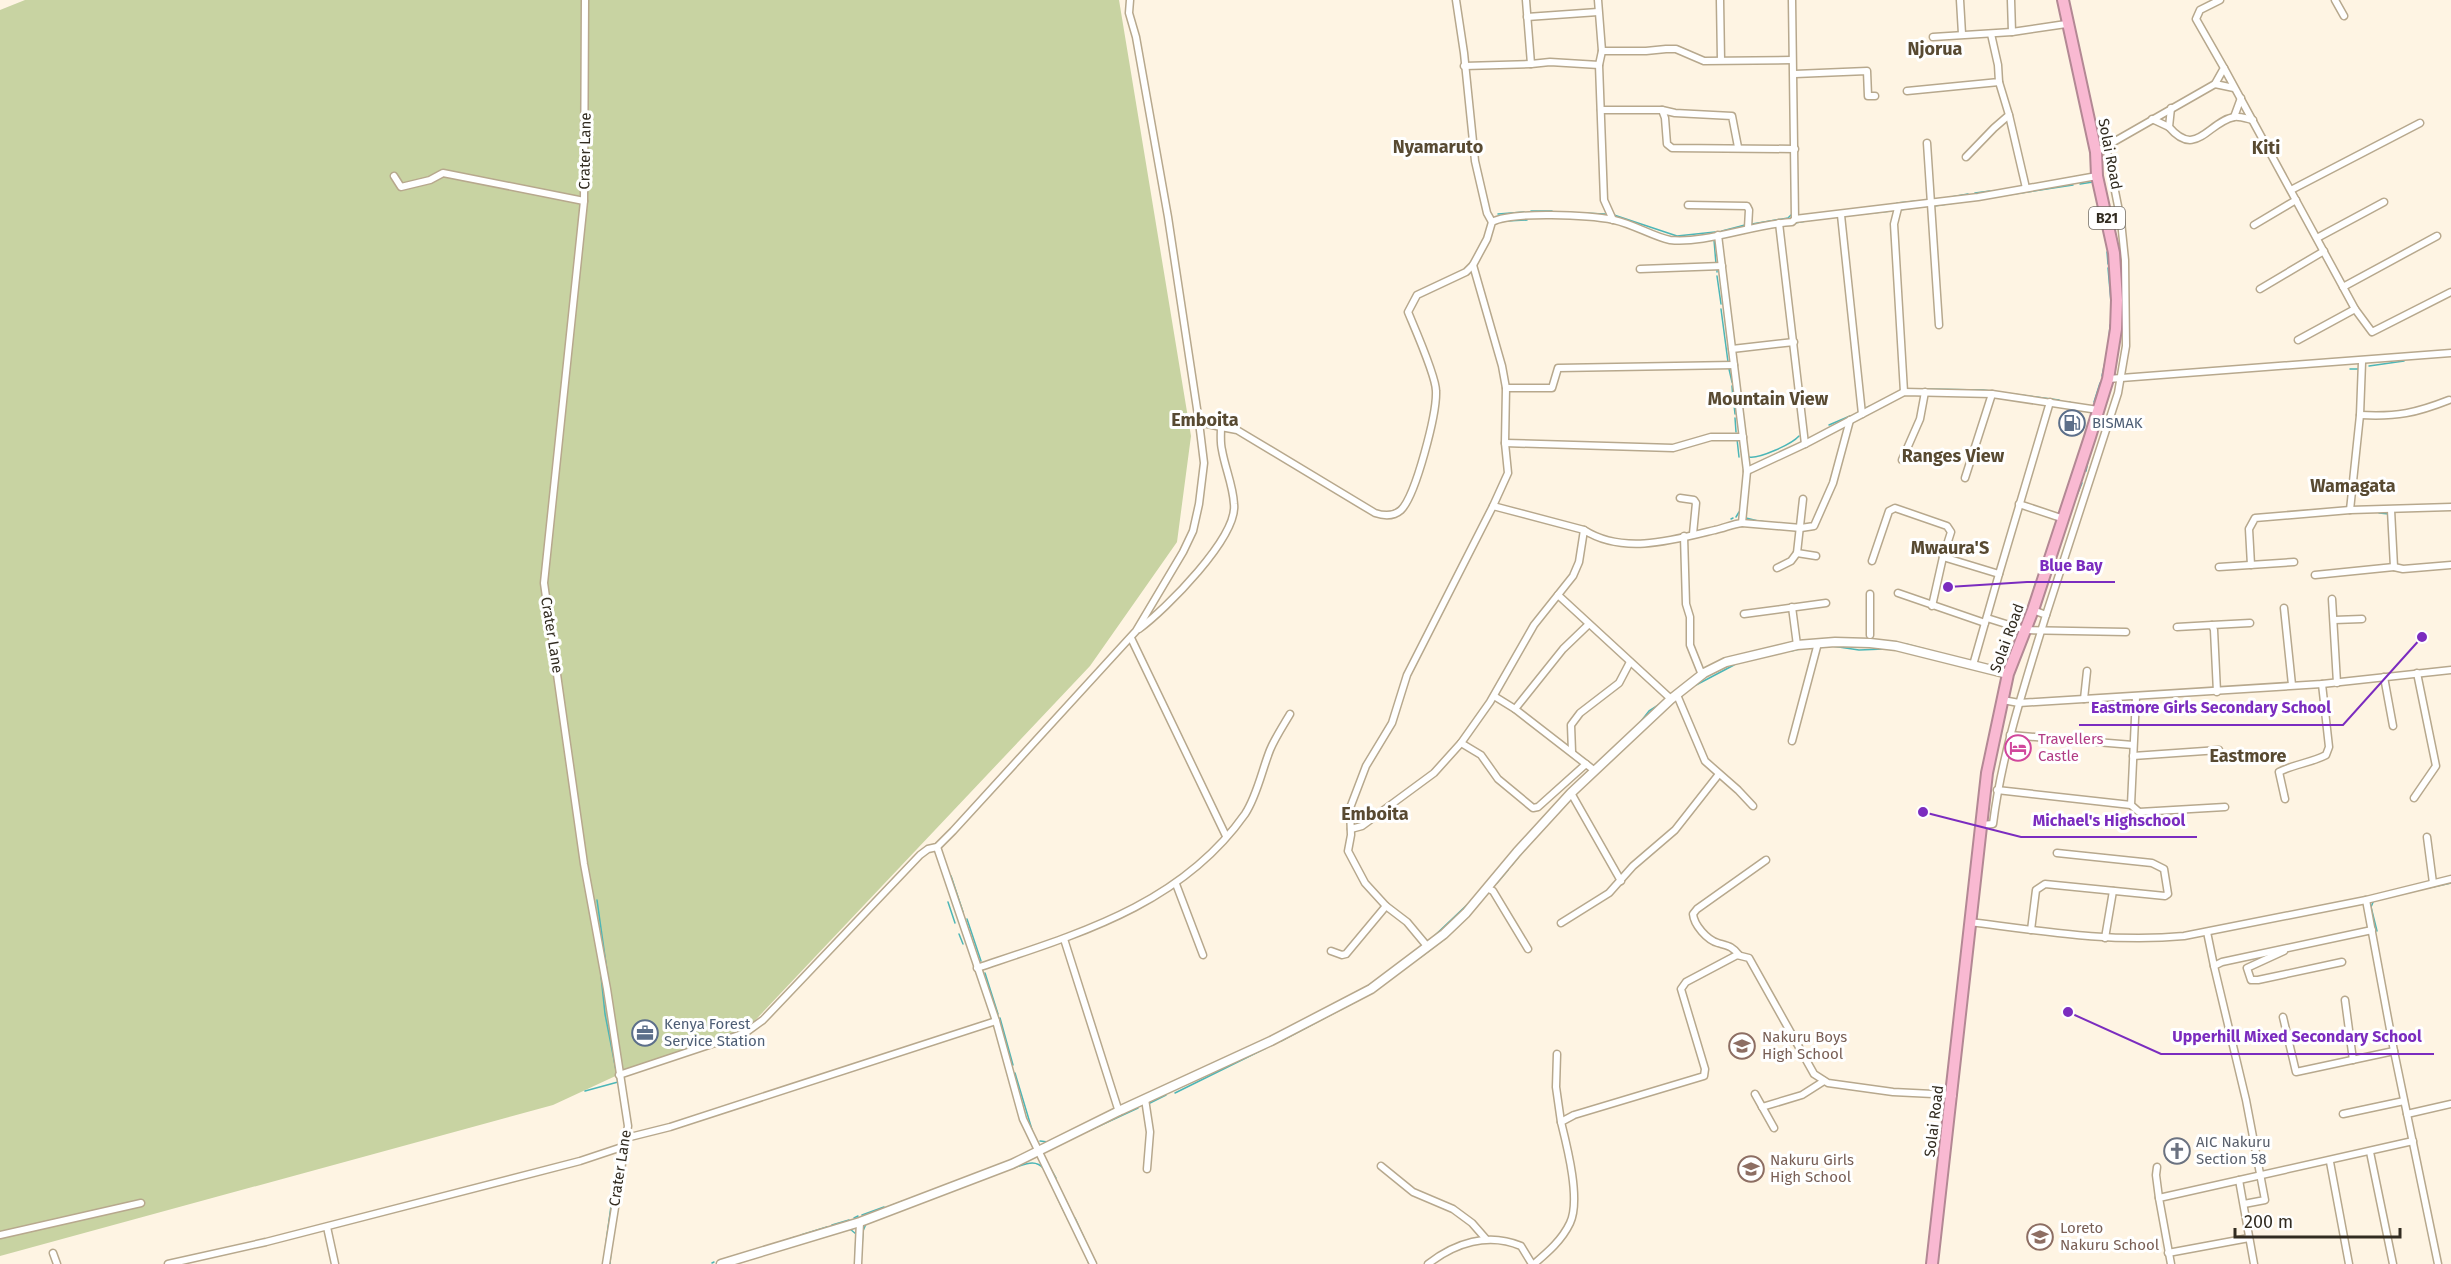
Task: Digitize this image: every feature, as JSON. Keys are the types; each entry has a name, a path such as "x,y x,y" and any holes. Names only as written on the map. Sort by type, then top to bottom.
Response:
{"highway":[{"name":"Solai Road","path":"1932,1264 1953,1095 1987,772 2008,674 2064,519 2108,379 2116,329 2116,274 2111,233 2097,176 2101,149 2066,24 2063,0"}],"street":[{"name":"Crater Lane","path":"585,0 584,201 544,583 584,864 607,989 628,1126 606,1264"},
{"path":"619,1075 754,1028 920,855 928,849 937,847 1131,638 1183,552 1193,531 1204,463 1168,217 1130,13 1130,0"},
{"path":"1199,422 1237,429 1383,516 1399,511 1409,496 1434,416 1437,390 1408,312 1417,295 1466,272 1473,265 1487,239 1492,222 1487,213 1475,161 1456,0"},
{"path":"1526,0 1531,64"},
{"path":"1598,0 1602,51 1599,65 1604,200 1613,220"},
{"path":"1720,0 1721,60"},
{"path":"1792,0 1792,60 1795,74 1795,219"},
{"path":"1960,0 1962,34"},
{"path":"2011,0 2012,32"},
{"path":"2220,0 2200,10 2196,19 2355,309 2372,332 2451,292"},
{"path":"2335,0 2344,16"},
{"path":"1527,17 1598,12"},
{"path":"1933,37 2012,32 2066,24"},
{"path":"1990,34 1998,65 1999,82 2026,188"},
{"path":"1602,51 1666,49 1677,50 1704,60 1792,60"},
{"path":"1464,66 1550,62 1599,65"},
{"path":"1981,825 1993,824 1997,790 2010,735 2046,615 2116,400 2126,346 2125,260 2121,221 2101,149 2215,84 2224,68"},
{"path":"1795,74 1867,72 1868,96 1875,96"},
{"path":"1907,91 1999,82"},
{"path":"2215,84 2234,88"},
{"path":"2234,117 2241,98"},
{"path":"2169,127 2171,108"},
{"path":"1601,110 1662,110 1732,116 1738,147"},
{"path":"1662,110 1665,118 1667,144 1672,148 1795,149"},
{"path":"1966,157 2009,116"},
{"path":"2152,119 2169,127 2177,137 2190,140 2234,117 2253,120"},
{"path":"2291,190 2420,123"},
{"path":"1927,143 1939,325"},
{"path":"394,176 401,187 430,180 443,173 584,201"},
{"path":"1492,222 1500,218 1529,215 1613,220 1673,240 1718,235 1792,222 1795,219 1898,208 2097,176"},
{"path":"2254,225 2296,200"},
{"path":"2317,238 2384,202"},
{"path":"1688,206 1747,206 1749,210 1748,228"},
{"path":"1898,208 1894,225 1904,392"},
{"path":"1841,215 1862,414"},
{"path":"1779,223 1805,444"},
{"path":"1718,235 1747,471 1742,523"},
{"path":"2343,287 2437,236"},
{"path":"2260,289 2324,251"},
{"path":"1427,946 1407,922 1386,906 1365,883 1348,851 1351,829 1350,808 1366,766 1392,723 1407,675 1508,473 1504,443 1506,388 1502,366 1473,265"},
{"path":"1640,268 1722,266"},
{"path":"2298,340 2355,309"},
{"path":"1732,349 1794,342"},
{"path":"2108,379 2362,362 2451,353"},
{"path":"2350,510 2360,415 2362,362"},
{"path":"1506,388 1552,388 1558,368 1734,365"},
{"path":"1747,471 1805,444 1904,392 1992,394 2098,410"},
{"path":"1902,460 1920,419 1925,392"},
{"path":"1965,478 1992,394"},
{"path":"2360,415 2416,413 2449,400"},
{"path":"1973,665 2050,402"},
{"path":"1493,506 1634,545 1742,523 1801,528 1814,526 1833,483 1850,420"},
{"path":"1136,631 1165,606 1197,570 1227,533 1233,520 1235,505 1221,449 1221,427"},
{"path":"1504,443 1673,448 1711,437 1743,437"},
{"path":"1680,498 1694,500 1696,503 1693,534"},
{"path":"1777,568 1791,561 1797,553 1803,499"},
{"path":"2019,504 2064,519"},
{"path":"2251,565 2249,529 2255,518 2350,510 2451,507"},
{"path":"1872,561 1892,508 1947,526 1951,532 1932,606"},
{"path":"2391,510 2394,567"},
{"path":"1351,829 1362,826 1434,773 1461,743 1494,696 1534,625 1576,569 1584,530"},
{"path":"1684,536 1690,645 1702,675"},
{"path":"1797,553 1816,556"},
{"path":"1943,557 2000,574"},
{"path":"2219,567 2294,562"},
{"path":"2315,575 2394,567 2403,569 2451,565"},
{"path":"1898,593 1932,606 2025,630 2126,632"},
{"path":"1869,594 1870,635"},
{"path":"1558,595 1630,662 1674,697 1705,761 1753,806"},
{"path":"2332,599 2337,683"},
{"path":"1744,614 1826,603"},
{"path":"1792,607 1797,645"},
{"path":"2284,608 2292,685"},
{"path":"2033,610 2046,615"},
{"path":"2334,621 2362,619"},
{"path":"1515,709 1563,649 1589,624"},
{"path":"2177,627 2250,624"},
{"path":"2212,625 2217,692"},
{"path":"1131,638 1226,836"},
{"path":"1792,741 1818,643"},
{"path":"721,1264 860,1222 1039,1152 1261,1046 1371,989 1466,913 1516,852 1571,793 1674,697 1702,675 1726,662 1797,645 1869,643 1896,646 2008,674"},
{"path":"1572,752 1571,725 1580,713 1619,682 1630,662"},
{"path":"2003,700 2019,703 2217,692 2337,683 2451,670"},
{"path":"2084,699 2087,671"},
{"path":"2414,798 2436,766 2417,674"},
{"path":"2384,677 2392,726"},
{"path":"2284,800 2279,772 2315,761 2326,755 2329,747 2322,684"},
{"path":"1494,696 1515,709 1595,771"},
{"path":"2131,804 2136,697"},
{"path":"977,968 1064,939 1142,905 1176,884 1213,854 1246,813 1271,748 1290,714"},
{"path":"2010,735 2133,745"},
{"path":"1461,743 1481,755 1498,779 1533,808 1538,807 1586,764"},
{"path":"2133,756 2218,750"},
{"path":"1561,923 1609,893 1633,866 1675,830 1719,774"},
{"path":"1997,790 2131,804 2139,812 2225,807"},
{"path":"1571,793 1621,881"},
{"path":"2427,837 2433,883"},
{"path":"937,847 996,1021 1023,1119 1093,1264"},
{"path":"2031,930 2036,890 2045,884 2165,896 2169,889 2164,869 2152,863 2056,854"},
{"path":"1766,860 1693,914 1695,922 1712,940 1731,946 1739,955 1749,958 1814,1074 1824,1081 1893,1092 1953,1095"},
{"path":"1970,922 2105,938 2154,939 2207,932 2366,900 2451,879"},
{"path":"1176,884 1203,955"},
{"path":"1487,888 1493,891 1528,949"},
{"path":"2105,938 2113,891"},
{"path":"2366,900 2394,1051 2438,1264"},
{"path":"1331,951 1346,954 1386,906"},
{"path":"2214,966 2222,962 2372,930"},
{"path":"2207,932 2265,1200 2244,1204"},
{"path":"1064,939 1119,1112"},
{"path":"2295,946 2247,968 2251,980 2343,962"},
{"path":"1561,1122 1574,1115 1704,1076 1705,1069 1681,989 1686,982 1739,955"},
{"path":"2345,1000 2353,1060"},
{"path":"2283,1017 2296,1072 2394,1051"},
{"path":"626,1138 670,1128 996,1021"},
{"path":"1428,1264 1452,1249 1486,1239 1504,1240 1521,1246 1533,1264 1555,1246 1573,1215 1573,1179 1556,1087 1557,1054"},
{"path":"1762,1107 1802,1095 1824,1081"},
{"path":"1755,1094 1774,1128"},
{"path":"1145,1100 1150,1132 1147,1169"},
{"path":"2343,1114 2404,1101"},
{"path":"2407,1114 2451,1104"},
{"path":"2159,1198 2413,1142"},
{"path":"168,1264 327,1227 580,1161 619,1148 624,1149"},
{"path":"2370,1152 2393,1264"},
{"path":"2330,1162 2349,1264"},
{"path":"1381,1166 1413,1192 1453,1209 1486,1239"},
{"path":"2157,1167 2159,1198 2171,1264"},
{"path":"2239,1180 2254,1264"},
{"path":"0,1235 141,1203"},
{"path":"858,1264 860,1222"},
{"path":"327,1227 334,1264"},
{"path":"2169,1254 2249,1238"},
{"path":"53,1253 57,1264"}],"green space":[{"path":"25,0 1119,0 1191,436 1177,542 1090,666 746,1030 622,1073 553,1105 0,1256 0,10"}],"waterway":[{"path":"2080,184 2093,182"},
{"path":"1934,206 2073,185"},
{"path":"1975,193 1990,191"},
{"path":"1940,199 1968,194"},
{"path":"1897,203 1917,201"},
{"path":"1899,210 1928,206"},
{"path":"1531,211 1552,211"},
{"path":"1843,216 1891,211"},
{"path":"1498,214 1524,212"},
{"path":"1559,212 1605,214"},
{"path":"1614,215 1677,236 1715,232"},
{"path":"1752,224 1788,218 1791,215"},
{"path":"1795,223 1817,219"},
{"path":"1506,221 1527,220"},
{"path":"1722,231 1745,225"},
{"path":"1714,240 1716,264"},
{"path":"2107,252 2108,264"},
{"path":"2108,268 2111,302"},
{"path":"1717,276 1721,304"},
{"path":"1721,309 1728,362"},
{"path":"2111,309 2111,318"},
{"path":"2109,339 2110,325"},
{"path":"2369,366 2404,361"},
{"path":"2102,376 2105,362"},
{"path":"1729,369 1732,382"},
{"path":"2350,369 2358,369"},
{"path":"2094,402 2100,383"},
{"path":"1732,386 1733,399"},
{"path":"1922,389 1983,390 2059,400"},
{"path":"1734,405 1735,414"},
{"path":"1864,409 1870,406"},
{"path":"2088,427 2091,414"},
{"path":"1829,425 1850,416"},
{"path":"1735,418 1736,432"},
{"path":"1749,457 1760,456 1775,450 1799,436"},
{"path":"1737,439 1739,457"},
{"path":"2086,471 2088,461"},
{"path":"2072,507 2082,483"},
{"path":"1736,517 1739,512"},
{"path":"2379,513 2389,514"},
{"path":"1746,515 1746,518 1758,521"},
{"path":"1760,521 1771,523"},
{"path":"2062,538 2065,531"},
{"path":"2032,598 2035,584"},
{"path":"1755,651 1793,642"},
{"path":"1906,644 1925,649"},
{"path":"1832,646 1859,650 1884,649"},
{"path":"1791,651 1804,648"},
{"path":"1696,685 1734,665"},
{"path":"1638,725 1649,711 1660,704"},
{"path":"1526,836 1561,798"},
{"path":"1512,865 1527,847"},
{"path":"1497,883 1508,870"},
{"path":"951,876 963,912"},
{"path":"2428,888 2451,883"},
{"path":"597,900 609,985"},
{"path":"2374,900 2371,907 2377,931"},
{"path":"948,902 955,923"},
{"path":"1430,940 1470,902"},
{"path":"967,919 981,961"},
{"path":"1451,933 1465,919"},
{"path":"959,934 963,944"},
{"path":"1421,957 1446,938"},
{"path":"600,967 601,972"},
{"path":"1399,973 1406,967"},
{"path":"985,973 998,1014"},
{"path":"601,976 605,1014 616,1070"},
{"path":"1366,987 1382,976"},
{"path":"1281,1041 1359,1000"},
{"path":"613,1010 622,1071"},
{"path":"1000,1018 1013,1065"},
{"path":"1175,1093 1266,1048"},
{"path":"1015,1073 1033,1133"},
{"path":"617,1078 619,1086"},
{"path":"585,1091 618,1082"},
{"path":"1150,1103 1166,1095"},
{"path":"1086,1132 1138,1108"},
{"path":"1040,1141 1048,1142"},
{"path":"605,1250 617,1162"},
{"path":"1047,1162 1056,1178"},
{"path":"1013,1168 1033,1163 1044,1169"},
{"path":"1057,1182 1071,1211"},
{"path":"1056,1195 1066,1216"},
{"path":"890,1206 903,1201"},
{"path":"862,1215 884,1207"},
{"path":"854,1218 858,1216"},
{"path":"1067,1218 1079,1241"},
{"path":"1075,1218 1096,1264"},
{"path":"832,1225 849,1220"},
{"path":"863,1231 866,1224"},
{"path":"801,1235 827,1227"},
{"path":"850,1229 856,1234 855,1264"},
{"path":"861,1260 863,1232"},
{"path":"783,1241 795,1237"},
{"path":"610,1264 611,1251"},
{"path":"1085,1254 1089,1264"}],"place":[{"name":"BISMAK","path":"2072,423"},
{"name":"Blue Bay","path":"1948,587"},
{"name":"Eastmore Girls Secondary School","path":"2422,637"},
{"name":"Travellers Castle","path":"2018,748"},
{"name":"Michael's Highschool","path":"1923,812"},
{"name":"Upperhill Mixed Secondary School","path":"2068,1012"},
{"name":"Kenya Forest Service Station","path":"645,1033"},
{"name":"Nakuru Boys High School","path":"1742,1046"},
{"name":"AIC Nakuru Section 58","path":"2177,1151"},
{"name":"Nakuru Girls High School","path":"1751,1169"},
{"name":"Loreto Nakuru School","path":"2040,1237"}],"district":[{"name":"Njorua","path":"1935,49"},
{"name":"Nyamaruto","path":"1438,147"},
{"name":"Kiti","path":"2266,148"},
{"name":"Mountain View","path":"1768,399"},
{"name":"Emboita","path":"1205,420"},
{"name":"Ranges View","path":"1953,456"},
{"name":"Wamagata","path":"2353,486"},
{"name":"Mwaura'S","path":"1950,548"},
{"name":"Eastmore","path":"2248,756"},
{"name":"Emboita","path":"1375,814"}]}
